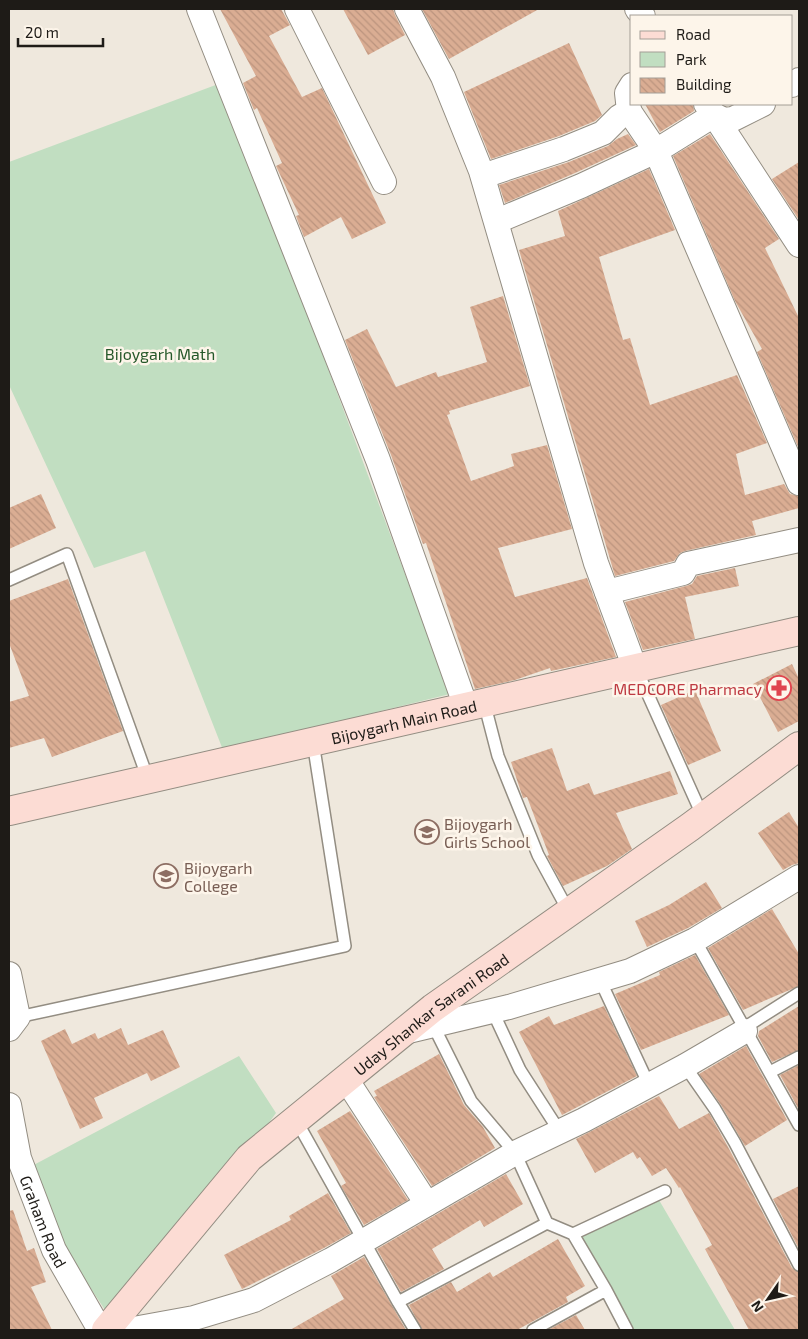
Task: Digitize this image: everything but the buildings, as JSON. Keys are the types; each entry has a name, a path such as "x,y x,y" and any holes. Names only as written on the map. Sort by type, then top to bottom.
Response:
{"street":[{"path":"200,9 475,705"},
{"path":"297,9 384,182"},
{"path":"407,9 443,77 483,176 596,563 635,668"},
{"path":"630,88 627,93 630,111 656,150 799,483"},
{"path":"710,109 724,120 733,119 761,105"},
{"path":"497,221 581,186 656,150 710,109"},
{"path":"710,109 799,245"},
{"path":"483,176 564,149 603,132 619,117 630,111"},
{"path":"607,592 683,573 688,564 799,540"},
{"name":"Bijoygarh Main Road","path":"9,811 799,631"},
{"name":"Uday Shankar Sarani Road","path":"106,1330 249,1158 433,1008 703,817 799,746"},
{"path":"404,1032 492,1010 630,971 695,940 799,877"},
{"path":"9,974 13,1023"},
{"path":"128,1330 194,1318 254,1300 364,1242 515,1153 584,1120 685,1066 745,1029"},
{"path":"346,1079 427,1204"},
{"name":"Graham Road","path":"10,1116 19,1158 54,1250 100,1330"}],"lane":[{"path":"9,580 67,554 148,779"},
{"path":"635,668 703,817"},
{"path":"475,705 538,855 569,912"},
{"path":"13,1023 345,946 313,742"},
{"path":"695,940 799,1125"},
{"path":"600,980 649,1085"},
{"path":"745,1029 799,993"},
{"path":"492,1010 520,1070 560,1132"},
{"path":"433,1025 471,1101 515,1153 548,1223 573,1234 627,1330"},
{"path":"770,1072 799,1057"},
{"path":"685,1066 715,1109 735,1143 799,1265"},
{"path":"296,1120 414,1330"},
{"path":"573,1234 665,1191"},
{"path":"398,1302 548,1223"},
{"path":"533,1330 606,1290"}],"green space":[{"name":"Bijoygarh Math","path":"221,83 450,694 223,750 145,551 94,568 9,385 9,162"},
{"path":"239,1056 276,1113 253,1145 107,1313 64,1248 28,1168"},
{"path":"659,1200 735,1330 633,1330 579,1238"}],"place":[{"name":"MEDCORE Pharmacy","path":"779,688"},
{"name":"Bijoygarh Girls School","path":"427,832"},
{"name":"Bijoygarh College","path":"166,876"}]}
